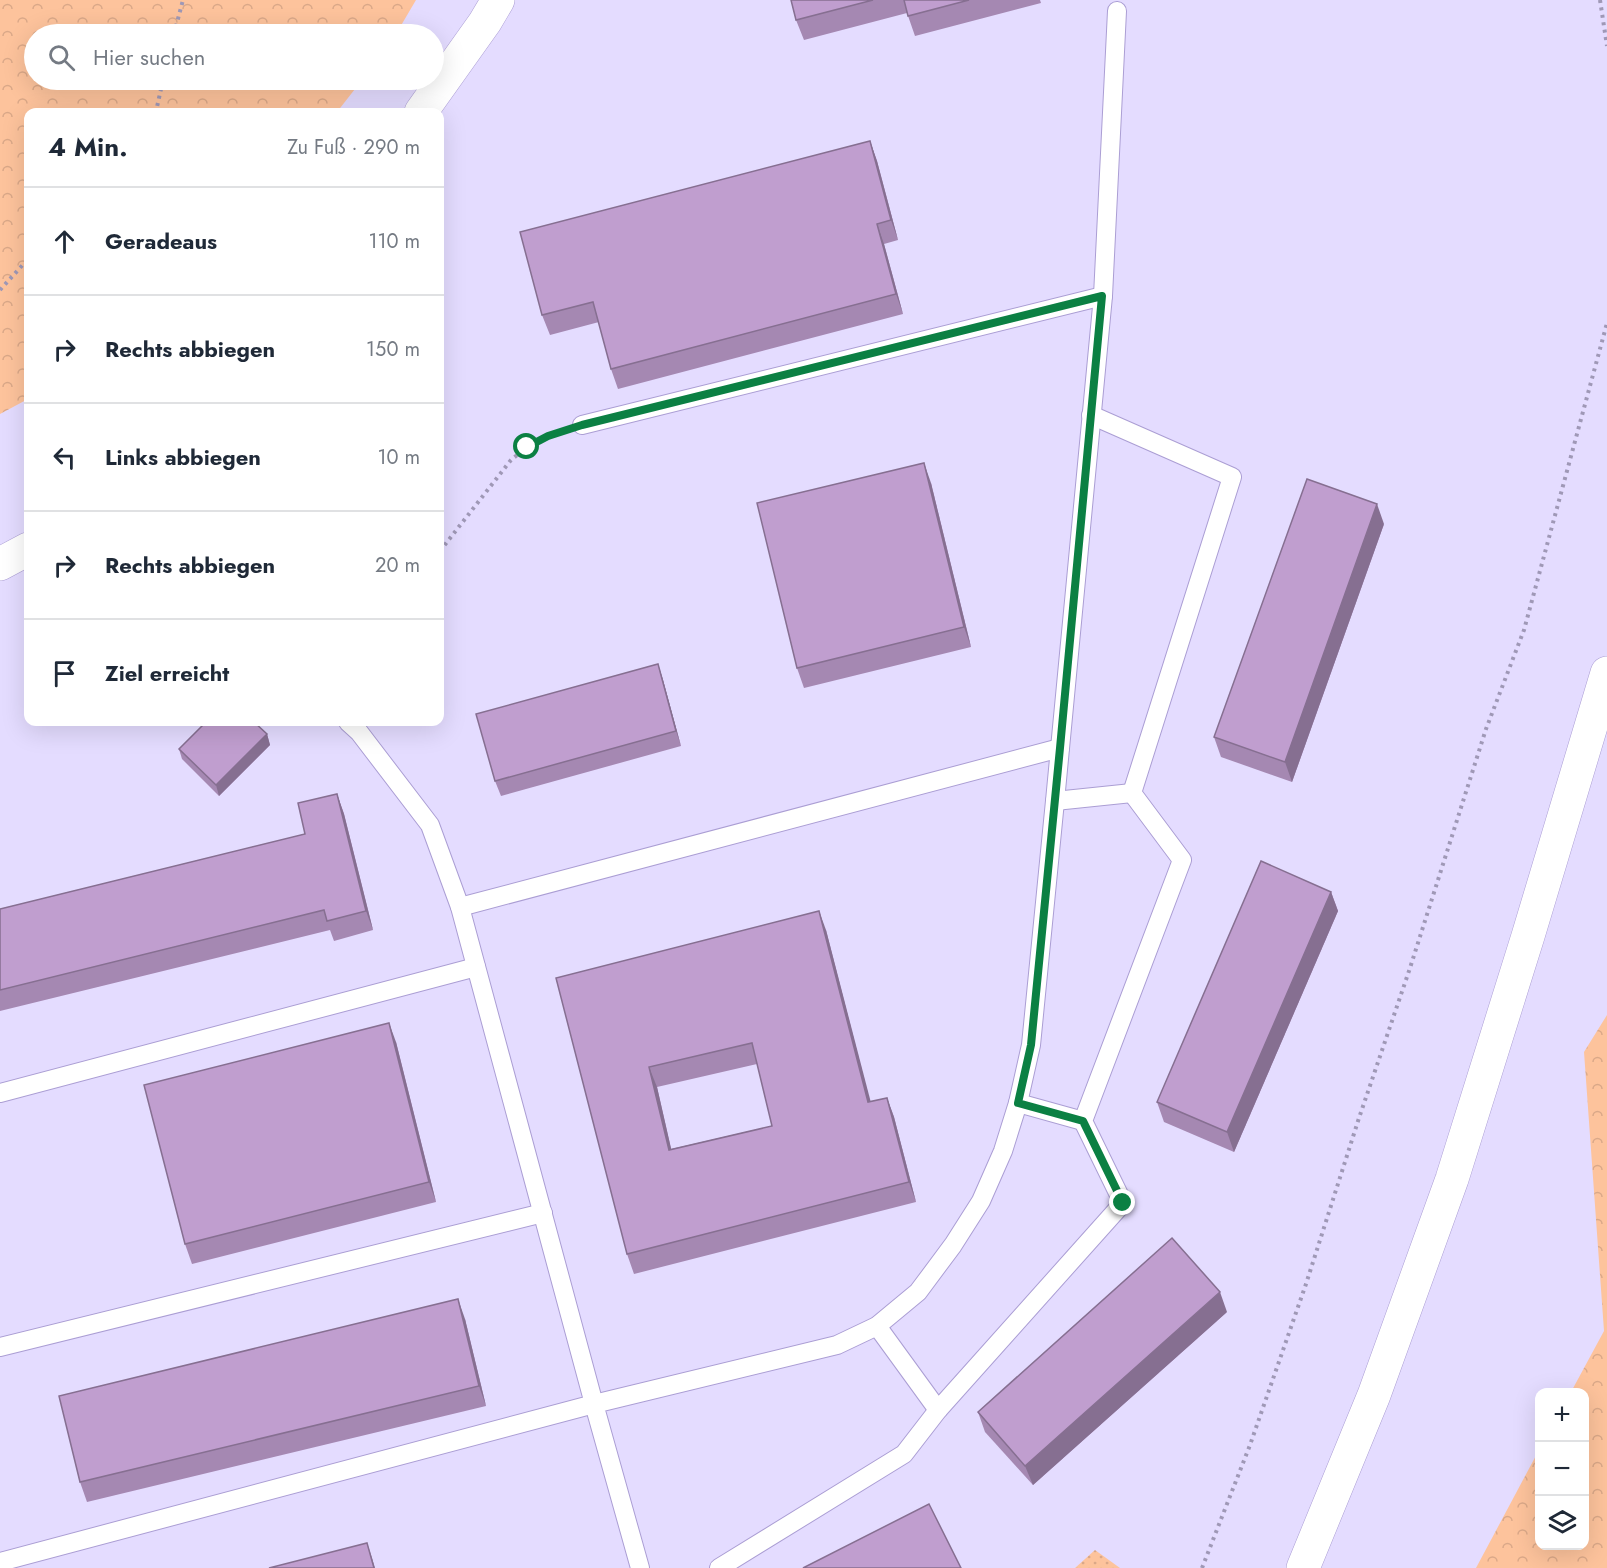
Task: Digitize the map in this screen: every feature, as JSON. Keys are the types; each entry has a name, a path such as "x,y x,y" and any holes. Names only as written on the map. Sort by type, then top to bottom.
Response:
{"street":[{"path":"444,79 498,0"},
{"path":"423,108 436,90"},
{"path":"0,564 24,551"},
{"path":"1303,1568 1374,1395 1452,1179 1607,673"}],"lane":[{"path":"0,1562 594,1404 837,1346 877,1326 918,1292 953,1245 981,1201 1003,1151 1018,1103 1031,1045 1102,296 1117,10"},
{"path":"582,425 1102,296"},
{"path":"1091,415 1232,477 1132,794"},
{"path":"352,726 430,825 460,907 640,1568"},
{"path":"460,907 1060,748"},
{"path":"1055,801 1132,794"},
{"path":"719,1568 904,1454 938,1410 1123,1203 1083,1121 1182,860 1132,794"},
{"path":"0,1093 476,967"},
{"path":"1018,1103 1083,1121"},
{"path":"0,1347 543,1213"},
{"path":"877,1326 938,1410"}],"path":[{"path":"177,24 183,0"},
{"path":"1600,0 1607,46"},
{"path":"156,108 161,90"},
{"path":"0,290 24,263"},
{"path":"1202,1568 1250,1445 1303,1294 1486,729 1524,630 1607,323"},
{"path":"444,546 511,460 527,447 548,436 582,425"}],"green space":[{"path":"0,0 416,0 402,24 24,24 24,90 354,90 340,108 24,108 24,401 0,414"},
{"path":"1607,1015 1607,1568 1476,1568 1535,1457 1535,1550 1589,1550 1589,1388 1573,1388 1604,1331 1584,1052"},
{"path":"1095,1550 1120,1568 1075,1568"}],"building":[{"path":"791,0 873,0 796,20"},
{"path":"904,0 969,0 908,16"},
{"path":"870,141 891,220 877,224 896,294 611,369 593,302 542,315 520,232"},
{"path":"924,463 964,627 797,668 757,503"},
{"path":"1307,479 1377,504 1285,762 1214,737"},
{"path":"658,664 676,731 495,781 476,714"},
{"path":"202,726 258,726 267,734 216,785 179,749"},
{"path":"337,794 366,911 327,921 324,910 0,990 0,909 305,834 298,803"},
{"path":"1261,861 1331,892 1227,1132 1157,1102"},
{"path":"819,911 868,1102 887,1098 909,1182 627,1254 556,978","holes":["752,1043 772,1126 669,1150 649,1067"]},
{"path":"389,1023 429,1182 185,1244 144,1085"},
{"path":"1172,1238 1220,1292 1025,1466 978,1412"},
{"path":"458,1299 479,1386 80,1482 59,1396"},
{"path":"929,1504 961,1568 803,1568"},
{"path":"367,1543 374,1568 269,1568"}],"route":[{"path":"527,447 548,436 582,425 1102,296 1031,1045 1018,1103 1083,1121 1123,1203"}]}
